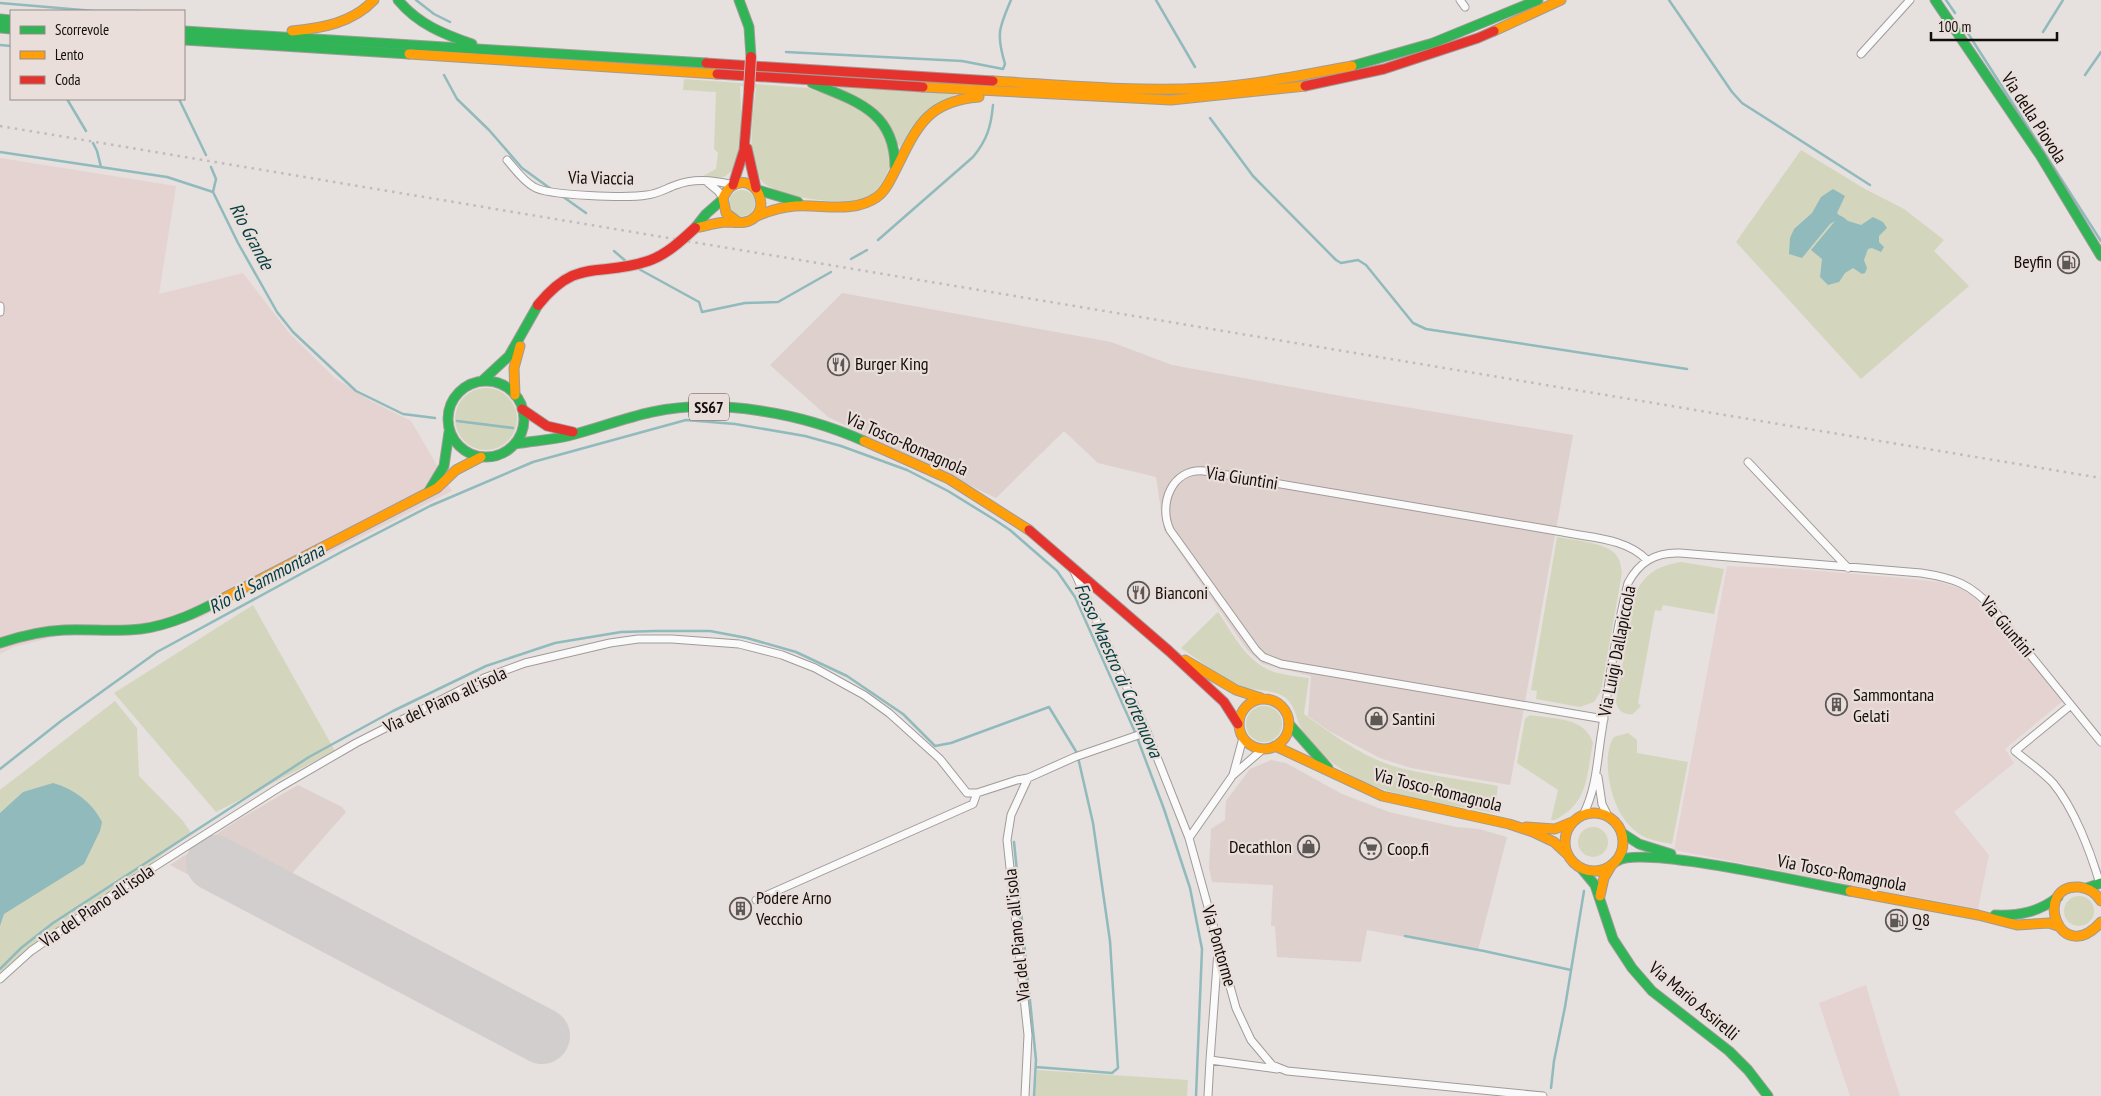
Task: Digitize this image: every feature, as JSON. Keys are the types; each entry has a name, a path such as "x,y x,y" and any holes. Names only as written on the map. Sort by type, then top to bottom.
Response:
{"main road":[{"path":"240,35 323,28 354,16 374,0"},
{"path":"398,0 410,14 425,25 489,50"},
{"path":"738,0 745,13 750,32 751,57 746,141 740,168 733,185 726,191 723,199 723,207 726,214 738,222"},
{"path":"185,31 1080,86 1170,89 1206,88 1272,81 1364,63 1433,43 1538,0"},
{"path":"185,40 1018,93 1171,100 1244,94 1311,85 1384,69 1454,47 1499,29 1561,0"},
{"name":"Via della Piovola","path":"1935,0 2040,155 2101,256"},
{"path":"802,79 848,98 882,121 890,132 895,147 894,172"},
{"path":"695,228 748,221 784,206 855,206 869,202 884,190 920,124 939,107 962,98 1018,93"},
{"path":"746,141 749,164 762,204 760,212 755,217"},
{"path":"733,185 745,183 782,198 818,205"},
{"path":"482,381 509,356 524,333 538,305 549,290 572,274 587,270 635,265 666,252 695,228 706,214 723,199"},
{"path":"515,394 514,368 524,333"},
{"path":"428,492 444,466 450,432 448,412 455,395 466,386 482,381 496,382 515,394"},
{"name":"SS67","path":"515,394 522,408"},
{"name":"Via Tosco-Romagnola","path":"515,444 579,433 653,412 702,407 746,408 765,411 840,430 904,458 970,491 1025,527 1169,651"},
{"path":"515,444 523,426 522,408"},
{"name":"Via Tosco-Romagnola","path":"522,408 547,426 579,433"},
{"path":"450,432 454,441 464,450 481,457"},
{"name":"SS67","path":"0,643 29,634 63,630 126,630 154,627 180,619 211,605 442,485 461,467 481,457 502,453 515,444"},
{"path":"1169,651 1236,690 1262,699 1271,700 1284,709 1289,724 1303,742 1332,772"},
{"path":"1169,651 1224,702 1238,724 1242,738 1253,747 1263,749 1275,746 1284,739 1289,724"},
{"path":"1238,724 1242,711 1247,705 1262,699"},
{"path":"1275,746 1332,772"},
{"name":"Via Tosco-Romagnola","path":"1332,772 1350,782 1384,796 1510,825 1555,828 1566,826 1591,813 1608,816 1622,833 1639,844 1701,863"},
{"path":"1568,855 1565,846 1566,836 1579,818"},
{"name":"Via Tosco-Romagnola","path":"1510,825 1553,843 1581,868 1596,871 1628,856 1701,863 1978,915 2017,925 2050,923 2058,926 2070,935 2085,936"},
{"path":"1600,896 1604,878 1623,848 1622,833"},
{"path":"1581,868 1592,880 1600,896"},
{"name":"Via Tosco-Romagnola","path":"1978,915 2009,916 2026,914 2044,908 2072,888 2087,888 2100,884"},
{"path":"2087,888 2094,892 2101,901"},
{"name":"Via Mario Assirelli","path":"1600,896 1613,939 1637,974 1652,991 1730,1051 1765,1093"},
{"path":"2058,926 2054,911 2059,896"},
{"path":"2085,936 2092,933 2101,922"},
{"path":"2085,936 2101,935"}],"street":[{"path":"1460,0 1465,7"},
{"path":"1861,54 1910,0"},
{"name":"Via Viaccia","path":"507,160 528,183 535,188 550,193 643,196 684,182 706,181 733,185"},
{"path":"706,181 718,191 723,199"},
{"path":"0,306 0,312"},
{"path":"1748,462 1848,568"},
{"name":"Via Giuntini","path":"1604,719 1281,664 1268,660 1256,650 1170,530 1166,517 1168,496 1174,484 1181,476 1194,471 1204,471 1563,532 1622,544 1639,552 1647,560"},
{"path":"1647,560 1663,554 1680,553 1848,568"},
{"name":"Via Luigi Dallapiccola","path":"1579,818 1591,797 1597,771 1604,719 1628,583 1633,574 1647,560"},
{"name":"Via Pontorme","path":"1073,568 1189,838 1236,1008 1251,1040 1272,1065 1287,1070 1544,1096"},
{"name":"Via Giuntini","path":"1848,568 1929,574 1955,580 1971,588 1993,609 2101,742"},
{"name":"Via del Piano all'isola","path":"0,979 31,951 138,877 280,787 356,743 484,678 534,661 610,643 638,639 672,639 739,644 782,655 815,668 864,694 890,712 940,759 962,788 968,793 977,793"},
{"path":"2071,704 2014,751 2051,781 2064,797 2100,884"},
{"path":"756,900 973,804 977,793 1028,778 1075,757 1144,734"},
{"path":"1233,775 1242,738"},
{"path":"1189,838 1233,775 1263,749"},
{"name":"Via Luigi Dallapiccola","path":"1597,771 1602,804 1608,816"},
{"name":"Via del Piano all'isola","path":"1025,1096 1028,1035 1007,840 1011,815 1028,778"},
{"path":"1208,1096 1219,945"},
{"path":"1210,1060 1287,1070"}],"shaded area":[{"path":"0,158 176,186 159,294 243,273 290,334 335,378 369,400 411,421 452,491 202,617 154,633 58,636 14,647 0,654"},
{"path":"842,293 1111,342 1172,365 1352,398 1573,435 1510,785 1411,768 1380,758 1329,731 1308,716 1311,676 1263,664 1248,651 1164,530 1156,477 1098,463 1064,431 996,498 828,417 770,365"},
{"name":"Sammontana Gelati","path":"1727,566 1796,569 1902,578 1940,582 1959,588 1972,595 2064,700 2005,749 2014,763 1954,812 1989,855 1978,909 1674,850"},
{"path":"1271,760 1286,763 1342,794 1389,812 1456,827 1479,829 1507,837 1478,950 1367,930 1361,962 1277,957 1275,926 1271,926 1273,885 1212,882 1209,868 1211,829 1225,820 1226,801 1250,769"},
{"path":"298,785 342,807 346,812 289,877 557,1020 567,1028 569,1034 567,1037 532,1055 170,865 238,820"},
{"path":"1866,985 1900,1096 1850,1096 1819,1003"}],"green space":[{"path":"684,79 808,88 844,99 882,126 892,161 882,182 875,191 866,198 856,201 810,199 779,191 760,179 753,159 753,109 756,88 740,86 741,138 735,165 729,174 719,178 703,176 716,169 718,153 714,149 716,92 683,90"},
{"path":"840,87 955,94 903,149 839,89"},
{"path":"1801,150 1865,189 1904,209 1944,240 1934,251 1969,286 1861,379 1736,242"},
{"path":"742,190 751,194 755,203 751,212 742,216 733,212 729,203 733,194"},
{"path":"480,388 492,388 508,397 515,407 517,419 515,431 508,441 492,450 480,450 469,445 460,436 455,425 455,413 460,402 469,393"},
{"path":"1557,537 1594,544 1608,549 1617,556 1622,573 1601,691 1594,702 1580,707 1536,699 1537,691 1531,690"},
{"path":"1681,562 1724,569 1714,614 1663,605 1661,611 1655,610 1638,703 1641,706 1633,714 1624,713 1619,710 1616,701 1634,598 1646,577 1652,572"},
{"path":"253,605 335,751 216,812 114,693"},
{"path":"1218,612 1248,655 1264,668 1291,676 1309,678 1304,714 1350,746 1387,764 1424,773 1498,786 1494,813 1402,795 1358,779 1338,767 1317,750 1307,738 1293,708 1286,698 1275,693 1245,687 1231,681 1216,673 1181,648"},
{"path":"115,701 137,728 139,776 183,821 191,833 0,977 0,790"},
{"path":"1264,706 1276,712 1282,724 1276,736 1264,742 1252,736 1246,724 1252,712"},
{"path":"1530,715 1576,724 1589,734 1593,743 1587,778 1580,797 1566,813 1555,820 1551,820 1558,790 1517,763 1525,719"},
{"path":"1628,733 1637,740 1637,753 1688,762 1672,844 1650,839 1639,834 1624,819 1614,799 1608,765 1610,745 1614,737"},
{"path":"1593,827 1603,832 1608,842 1603,852 1593,857 1583,852 1578,842 1583,832"},
{"path":"2079,896 2090,900 2094,911 2090,922 2079,926 2068,922 2064,911 2068,900"},
{"path":"1037,1070 1188,1080 1187,1096 1035,1096"}],"water":[{"path":"1833,189 1845,196 1837,213 1839,215 1848,221 1861,225 1873,217 1883,222 1887,228 1879,236 1879,242 1884,247 1881,252 1872,248 1868,249 1864,260 1867,268 1865,273 1862,274 1853,268 1845,273 1839,282 1828,285 1820,277 1822,259 1811,250 1835,221 1830,224 1802,258 1789,254 1790,238 1794,229 1812,213 1821,197"},
{"path":"53,783 68,789 88,802 102,822 100,831 84,864 4,914 0,926 0,813 23,792"}],"waterway":[{"path":"416,0 434,14 450,22"},
{"path":"786,52 962,61 1003,69 1005,64 1000,45 1000,31 1011,0"},
{"path":"1156,0 1195,67"},
{"path":"1669,0 1732,92 1742,103 1870,185"},
{"path":"1946,0 1955,13"},
{"path":"2043,32 2063,0"},
{"path":"0,3 82,10"},
{"path":"1962,24 2101,241"},
{"path":"0,45 10,46"},
{"path":"2085,75 2101,52"},
{"path":"444,75 457,99 489,130 522,168 551,189"},
{"path":"68,100 86,131"},
{"path":"179,100 206,155"},
{"path":"878,240 973,157 988,133 993,105"},
{"path":"1210,118 1253,176 1336,260 1341,263 1358,260 1366,265 1413,323 1426,329 1687,369"},
{"path":"93,143 101,167"},
{"name":"Rio Grande","path":"0,152 167,177 213,192 238,243 277,312 293,332 356,391 403,414 435,418"},
{"path":"211,167 216,179 213,192"},
{"path":"562,196 586,213"},
{"path":"851,259 867,250"},
{"path":"614,251 628,263"},
{"path":"637,268 699,302 702,312 745,303 778,302 831,272"},
{"name":"Fosso Maestro di Cortenuova","path":"0,769 61,721 157,652 430,506 533,462 686,420 735,424 805,436 841,446 907,470 948,491 1010,530 1057,571 1075,597 1135,732 1164,809 1190,888 1202,949 1196,1096"},
{"name":"Rio Grande","path":"457,421 513,428"},
{"path":"0,969 21,948 53,923 309,757 393,711 486,666 555,643 621,632 710,631 747,638 796,652 847,676 903,714 935,746 951,743 1049,707 1077,753 1093,823 1110,941 1118,1068 1112,1073 1036,1067"},
{"path":"1014,842 1036,1060 1034,1096"},
{"path":"1551,1088 1554,1061 1584,891"},
{"path":"1405,936 1571,970"}],"runway":[{"path":"214,863 542,1036"}],"railway":[{"path":"0,126 2101,478"}],"traffic: fast":[{"path":"398,0 423,22 472,44"},
{"path":"739,0 749,27 751,57"},
{"path":"1352,66 1433,43 1538,0"},
{"path":"1935,0 2040,155 2101,256"},
{"path":"0,19 10,20"},
{"path":"0,28 10,29"},
{"path":"185,31 706,63"},
{"path":"185,40 409,54"},
{"path":"812,83 858,103 880,121 888,133 893,148 895,167"},
{"path":"758,190 798,202"},
{"path":"695,228 706,214 723,199"},
{"path":"482,381 509,356 538,305"},
{"path":"486,381 501,384 513,392 521,404 524,419 521,434 513,446 501,454 486,457 471,454 459,446 451,434 448,419 451,404 459,392 471,384 486,381"},
{"path":"515,444 568,436 652,412 678,408 705,407 760,411 787,416 840,431 864,441"},
{"path":"429,491 444,466 449,432"},
{"path":"0,643 32,634 56,631 122,630 152,627 184,617 224,598"},
{"path":"1289,724 1328,768"},
{"path":"1622,833 1639,844 1671,854"},
{"path":"1617,861 1633,857 1692,862 1729,867 1850,891"},
{"path":"1581,868 1595,885 1613,939 1632,968 1652,991 1729,1051 1748,1070 1768,1096"},
{"path":"2087,888 2101,883"},
{"path":"1995,915 2012,915 2036,910 2058,897"}],"traffic: slow":[{"path":"292,31 326,26 347,19 374,0"},
{"path":"1494,31 1561,0"},
{"path":"409,54 717,74"},
{"path":"993,81 1126,89 1205,88 1261,82 1352,66"},
{"path":"923,87 1171,100 1305,86"},
{"path":"755,217 790,207 848,207 868,202 877,197 886,188 918,129 935,110 947,104 979,97"},
{"path":"695,228 725,222 740,223 746,222 756,216 760,209 761,201 759,194 748,184 740,183 732,186 723,198 726,213 738,222"},
{"path":"515,395 514,368 520,346"},
{"path":"864,441 949,479 1029,530"},
{"path":"224,598 437,488 456,470 481,457"},
{"path":"1185,660 1236,690 1261,698"},
{"path":"1264,699 1274,701 1282,706 1287,714 1289,724 1287,734 1282,742 1274,747 1264,749 1254,747 1246,742 1241,734 1239,724 1241,714 1246,706 1254,701 1264,699"},
{"path":"1275,746 1382,796 1509,824 1554,842 1568,855"},
{"path":"1588,813 1600,813 1615,821 1623,836 1623,842 1623,848 1615,863 1600,871 1588,871 1573,863 1565,848 1565,836 1573,821 1588,813"},
{"path":"1526,827 1555,829 1572,822"},
{"path":"1600,896 1604,878 1611,866"},
{"path":"2101,901 2092,891 2079,887 2065,890 2057,898 2054,909 2057,921 2063,931 2073,936 2086,934 2101,922"},
{"path":"1850,891 1978,915 2017,925 2049,923 2058,926"}],"traffic: jam":[{"path":"1305,86 1384,69 1494,31"},
{"path":"749,89 751,57"},
{"path":"706,63 993,81"},
{"path":"717,74 923,87"},
{"path":"733,185 744,150 749,89"},
{"path":"747,148 756,188"},
{"path":"538,305 552,290 577,274 630,266 648,261 673,247 695,228"},
{"path":"522,409 547,426 573,432"},
{"path":"1029,530 1169,651 1224,702 1238,724"}],"place":[{"name":"Beyfin","path":"2068,262"},
{"name":"Burger King","path":"839,364"},
{"name":"Bianconi","path":"1139,593"},
{"name":"Sammontana Gelati","path":"1837,705"},
{"name":"Santini","path":"1376,719"},
{"name":"Decathlon","path":"1308,847"},
{"name":"Coop.fi","path":"1371,849"},
{"name":"Podere Arno Vecchio","path":"740,908"},
{"name":"Q8","path":"1896,920"}],"water label":[{"name":"Rio di Sammontana","path":"266,578"}]}
